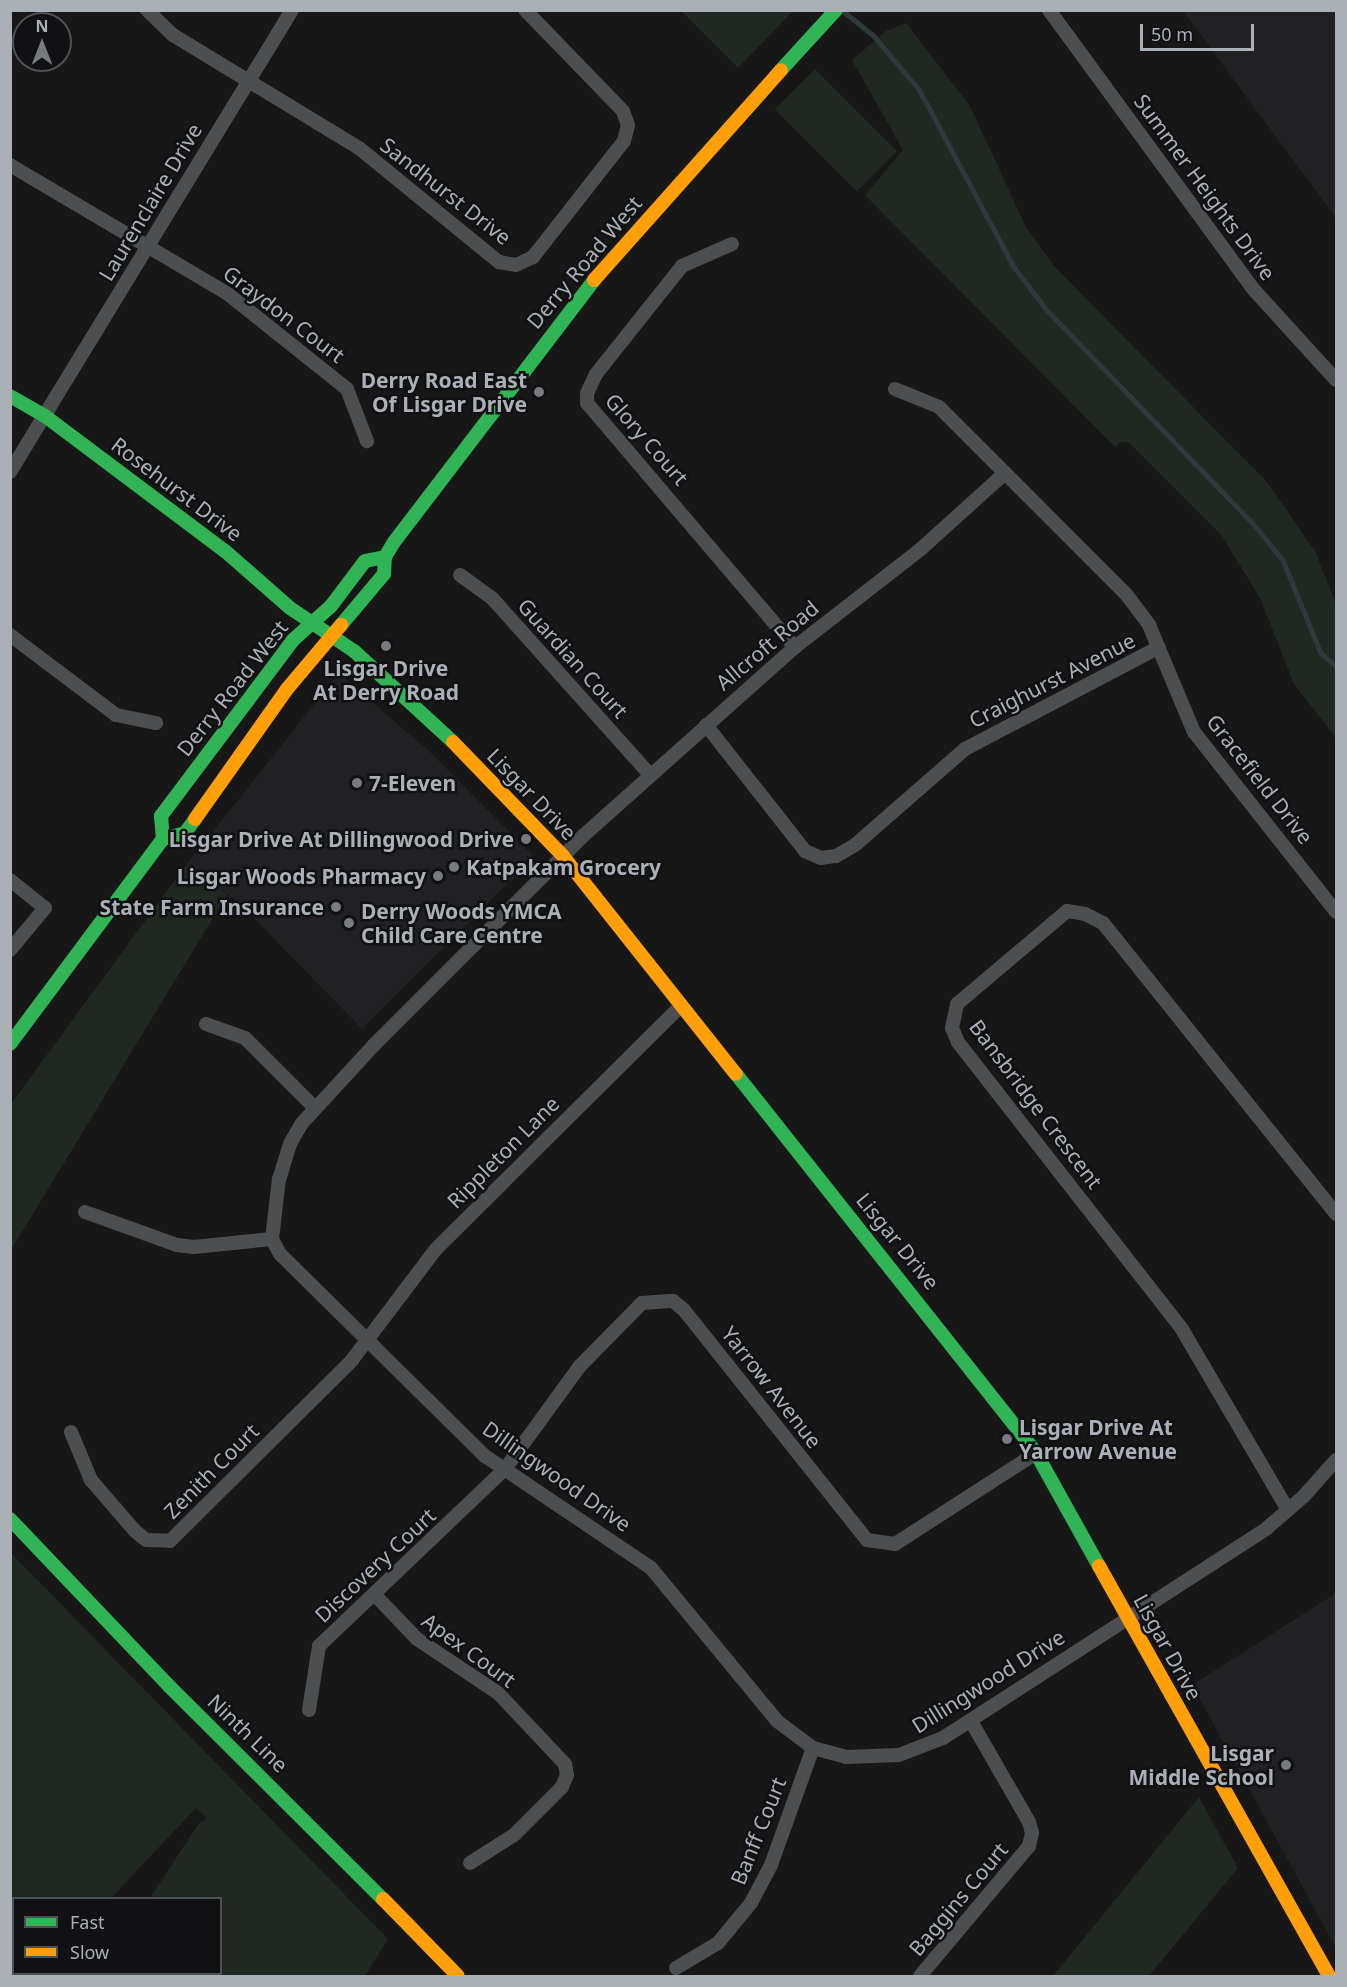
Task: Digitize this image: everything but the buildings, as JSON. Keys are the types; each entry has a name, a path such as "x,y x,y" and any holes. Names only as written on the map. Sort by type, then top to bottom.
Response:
{"main road":[{"name":"Derry Road West","path":"10,1044 163,839 184,833 287,689 334,637 384,574 385,557 498,401 592,282 691,167 836,10"},
{"name":"Rosehurst Drive","path":"10,396 45,416 225,551 313,624"},
{"name":"Derry Road West","path":"163,839 161,816 293,640 313,624 365,561 385,557"},
{"name":"Lisgar Drive","path":"313,624 334,637 463,752 563,856 1036,1453 1329,1977"},
{"name":"Ninth Line","path":"10,1519 169,1686 303,1816 458,1977"}],"street":[{"name":"Sandhurst Drive","path":"147,10 173,35 249,79 359,148 499,262 516,265 533,257 624,141 628,125 623,111 525,10"},
{"name":"Laurenclaire Drive","path":"10,472 292,10"},
{"name":"Summer Heights Drive","path":"1049,10 1255,291 1336,380"},
{"name":"Graydon Court","path":"10,165 228,294 347,389 366,441"},
{"name":"Glory Court","path":"732,244 682,267 596,374 587,393 587,403 795,647"},
{"name":"Gracefield Drive","path":"896,389 939,407 1126,594 1159,647 1194,732 1336,912"},
{"name":"Allcroft Road","path":"563,856 650,775 795,647 921,549 1005,473"},
{"name":"Guardian Court","path":"460,575 492,598 650,775"},
{"path":"10,635 116,715 156,723"},
{"name":"Craighurst Avenue","path":"706,725 805,851 821,858 836,856 855,845 965,749 1159,647"},
{"path":"85,1212 177,1245 194,1247 272,1239 285,1154 315,1108 563,856"},
{"path":"10,880 45,908 10,950"},
{"name":"Bansbridge Crescent","path":"1288,1510 1182,1329 958,1042 951,1028 957,1004 1061,915 1085,914 1103,923 1336,1214"},
{"name":"Rippleton Lane","path":"366,1341 436,1249 682,1005"},
{"path":"206,1023 245,1038 315,1108"},
{"name":"Dillingwood Drive","path":"272,1239 280,1254 447,1422 505,1469 651,1568 777,1721 813,1748 846,1757 899,1755 927,1747 971,1721 1127,1618"},
{"name":"Yarrow Avenue","path":"505,1469 579,1367 642,1304 656,1300 673,1301 684,1310 867,1540 895,1544 1036,1453"},
{"name":"Zenith Court","path":"71,1432 91,1480 135,1531 146,1540 170,1541 366,1341"},
{"path":"1127,1618 1267,1528 1288,1510 1336,1460"},
{"name":"Discovery Court","path":"309,1710 320,1646 505,1469"},
{"name":"Apex Court","path":"375,1595 417,1639 498,1694 565,1764 567,1775 562,1787 514,1835 471,1863"},
{"name":"Baggins Court","path":"920,1977 1029,1846 1032,1833 1029,1822 971,1721"},
{"name":"Banff Court","path":"676,1968 718,1943 751,1903 771,1865 813,1748"}],"shaded area":[{"path":"681,11 793,11 738,68"},
{"path":"1183,11 1336,11 1336,218"},
{"path":"906,23 970,106 1026,227 1053,265 1266,481 1315,551 1336,604 1336,738 1294,684 1260,598 1222,536 1128,442 1120,442 1116,448 865,195 903,150 852,60 886,31"},
{"path":"815,69 897,151 857,191 775,109"},
{"path":"339,673 431,753 534,857 362,1029 239,903 186,865"},
{"path":"186,865 227,895 11,1250 11,1104"},
{"path":"11,1553 388,1939 365,1976 77,1976 222,1975 222,1897 151,1897 199,1823 207,1818 196,1808 112,1897 12,1897 11,1905"},
{"name":"Lisgar Middle School","path":"1336,1593 1336,1948 1192,1685"},
{"path":"1199,1797 1238,1868 1149,1976 1053,1976"}],"waterway":[{"path":"842,10 872,34 919,89 1014,267 1047,310 1251,521 1283,560 1321,653 1336,666"}],"traffic: fast":[{"path":"781,70 836,10"},
{"path":"341,625 384,574 385,557 394,542 594,280"},
{"path":"10,396 45,416 225,551 290,608 354,651 453,742"},
{"path":"163,839 161,816 293,640 331,606 365,561 385,557"},
{"path":"10,1044 163,839 185,833 195,819"},
{"path":"736,1074 1036,1453 1099,1566"},
{"path":"10,1519 169,1686 383,1899"}],"traffic: slow":[{"path":"594,280 781,70"},
{"path":"195,819 287,689 341,625"},
{"path":"453,742 563,856 736,1074"},
{"path":"1099,1566 1329,1976"},
{"path":"383,1899 458,1976"}],"place":[{"name":"Derry Road East Of Lisgar Drive","path":"539,392"},
{"name":"Lisgar Drive At Derry Road","path":"386,646"},
{"name":"7-Eleven","path":"357,783"},
{"name":"Lisgar Drive At Dillingwood Drive","path":"526,839"},
{"name":"Katpakam Grocery","path":"454,867"},
{"name":"Lisgar Woods Pharmacy","path":"438,876"},
{"name":"State Farm Insurance","path":"336,907"},
{"name":"Derry Woods YMCA Child Care Centre","path":"349,923"},
{"name":"Lisgar Drive At Yarrow Avenue","path":"1007,1439"},
{"name":"Lisgar Middle School","path":"1286,1765"}]}
